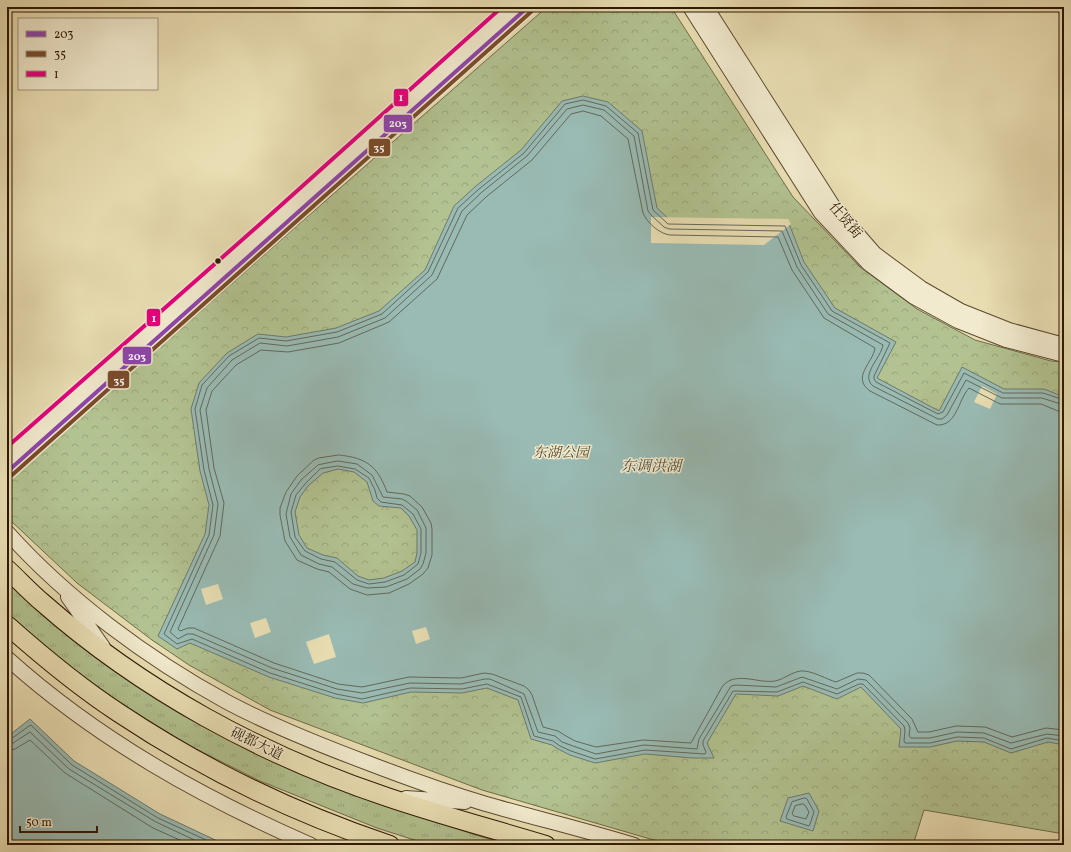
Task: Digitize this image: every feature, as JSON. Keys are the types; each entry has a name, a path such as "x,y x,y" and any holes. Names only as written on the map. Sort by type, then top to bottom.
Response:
{"main road":[{"name":"砚都大道","path":"7,569 42,602 132,672 172,698 246,739 298,763 387,797 546,845"},
{"path":"7,625 43,656 117,713 183,753 276,801 362,836 390,845"}],"street":[{"path":"7,455 264,229 511,7"},
{"path":"7,472 528,7"},
{"path":"690,7 821,213 868,263 914,297 958,322 1006,340 1064,354"},
{"name":"仕贤街","path":"706,7 833,206 875,254 921,288 961,311 1009,330 1064,345"},
{"path":"7,532 30,557 58,583 121,634 179,674 227,702 283,729 336,751 411,779 485,804 634,845"},
{"path":"58,583 109,655"},
{"path":"9,658 44,689 79,715 115,741 164,772 206,796 311,845"},
{"path":"387,797 485,804"}],"green space":[{"name":"东调洪湖","path":"547,7 671,7 793,197 860,267 917,309 975,340 1051,361 1064,362 1064,834 924,810 913,845 671,845 482,790 270,710 189,665 152,640 77,583 10,520 7,495 11,479"},
{"path":"7,582 86,649 136,685 197,723 267,759 384,805 511,845 430,845 377,828 260,781 190,746 128,708 73,669 7,614"}],"water":[{"name":"东调洪湖","path":"583,96 608,102 642,131 657,208 670,220 788,221 804,262 835,308 896,342 877,378 939,411 962,367 1004,389 1044,389 1064,397 1064,745 1048,742 1011,753 984,742 957,741 930,747 899,747 901,729 861,687 837,699 803,686 778,696 736,694 707,743 714,758 693,758 645,754 595,763 570,755 552,745 531,739 518,700 487,688 462,693 411,692 363,703 335,698 269,677 190,643 177,649 158,636 205,534 209,505 200,471 191,409 199,383 227,353 258,334 286,337 336,328 379,311 425,270 454,206 476,186 521,150 562,101","holes":["338,469 354,472 367,482 373,501 379,506 401,508 409,516 417,530 417,553 415,562 402,571 384,578 369,580 358,576 337,558 323,555 307,548 299,535 295,512 300,497 308,486 323,473"]},
{"path":"30,719 74,761 160,814 226,845 7,845 7,737"},
{"path":"809,793 819,811 813,831 780,821 788,798"}],"pier":[{"path":"651,217 788,219 791,224 764,245 651,243"},
{"path":"982,386 997,394 990,409 974,402"},
{"path":"218,584 223,599 206,605 201,589"},
{"path":"266,618 271,632 255,638 250,623"},
{"path":"426,627 430,639 416,644 412,631"},
{"path":"329,634 336,657 314,664 306,642"}],"transit line":[{"name":"1","path":"7,447 259,225 502,7"},
{"name":"203","path":"7,472 528,7"},
{"name":"35","path":"11,476 532,11"}],"park label":[{"name":"东湖公园","path":"561,452"}]}
